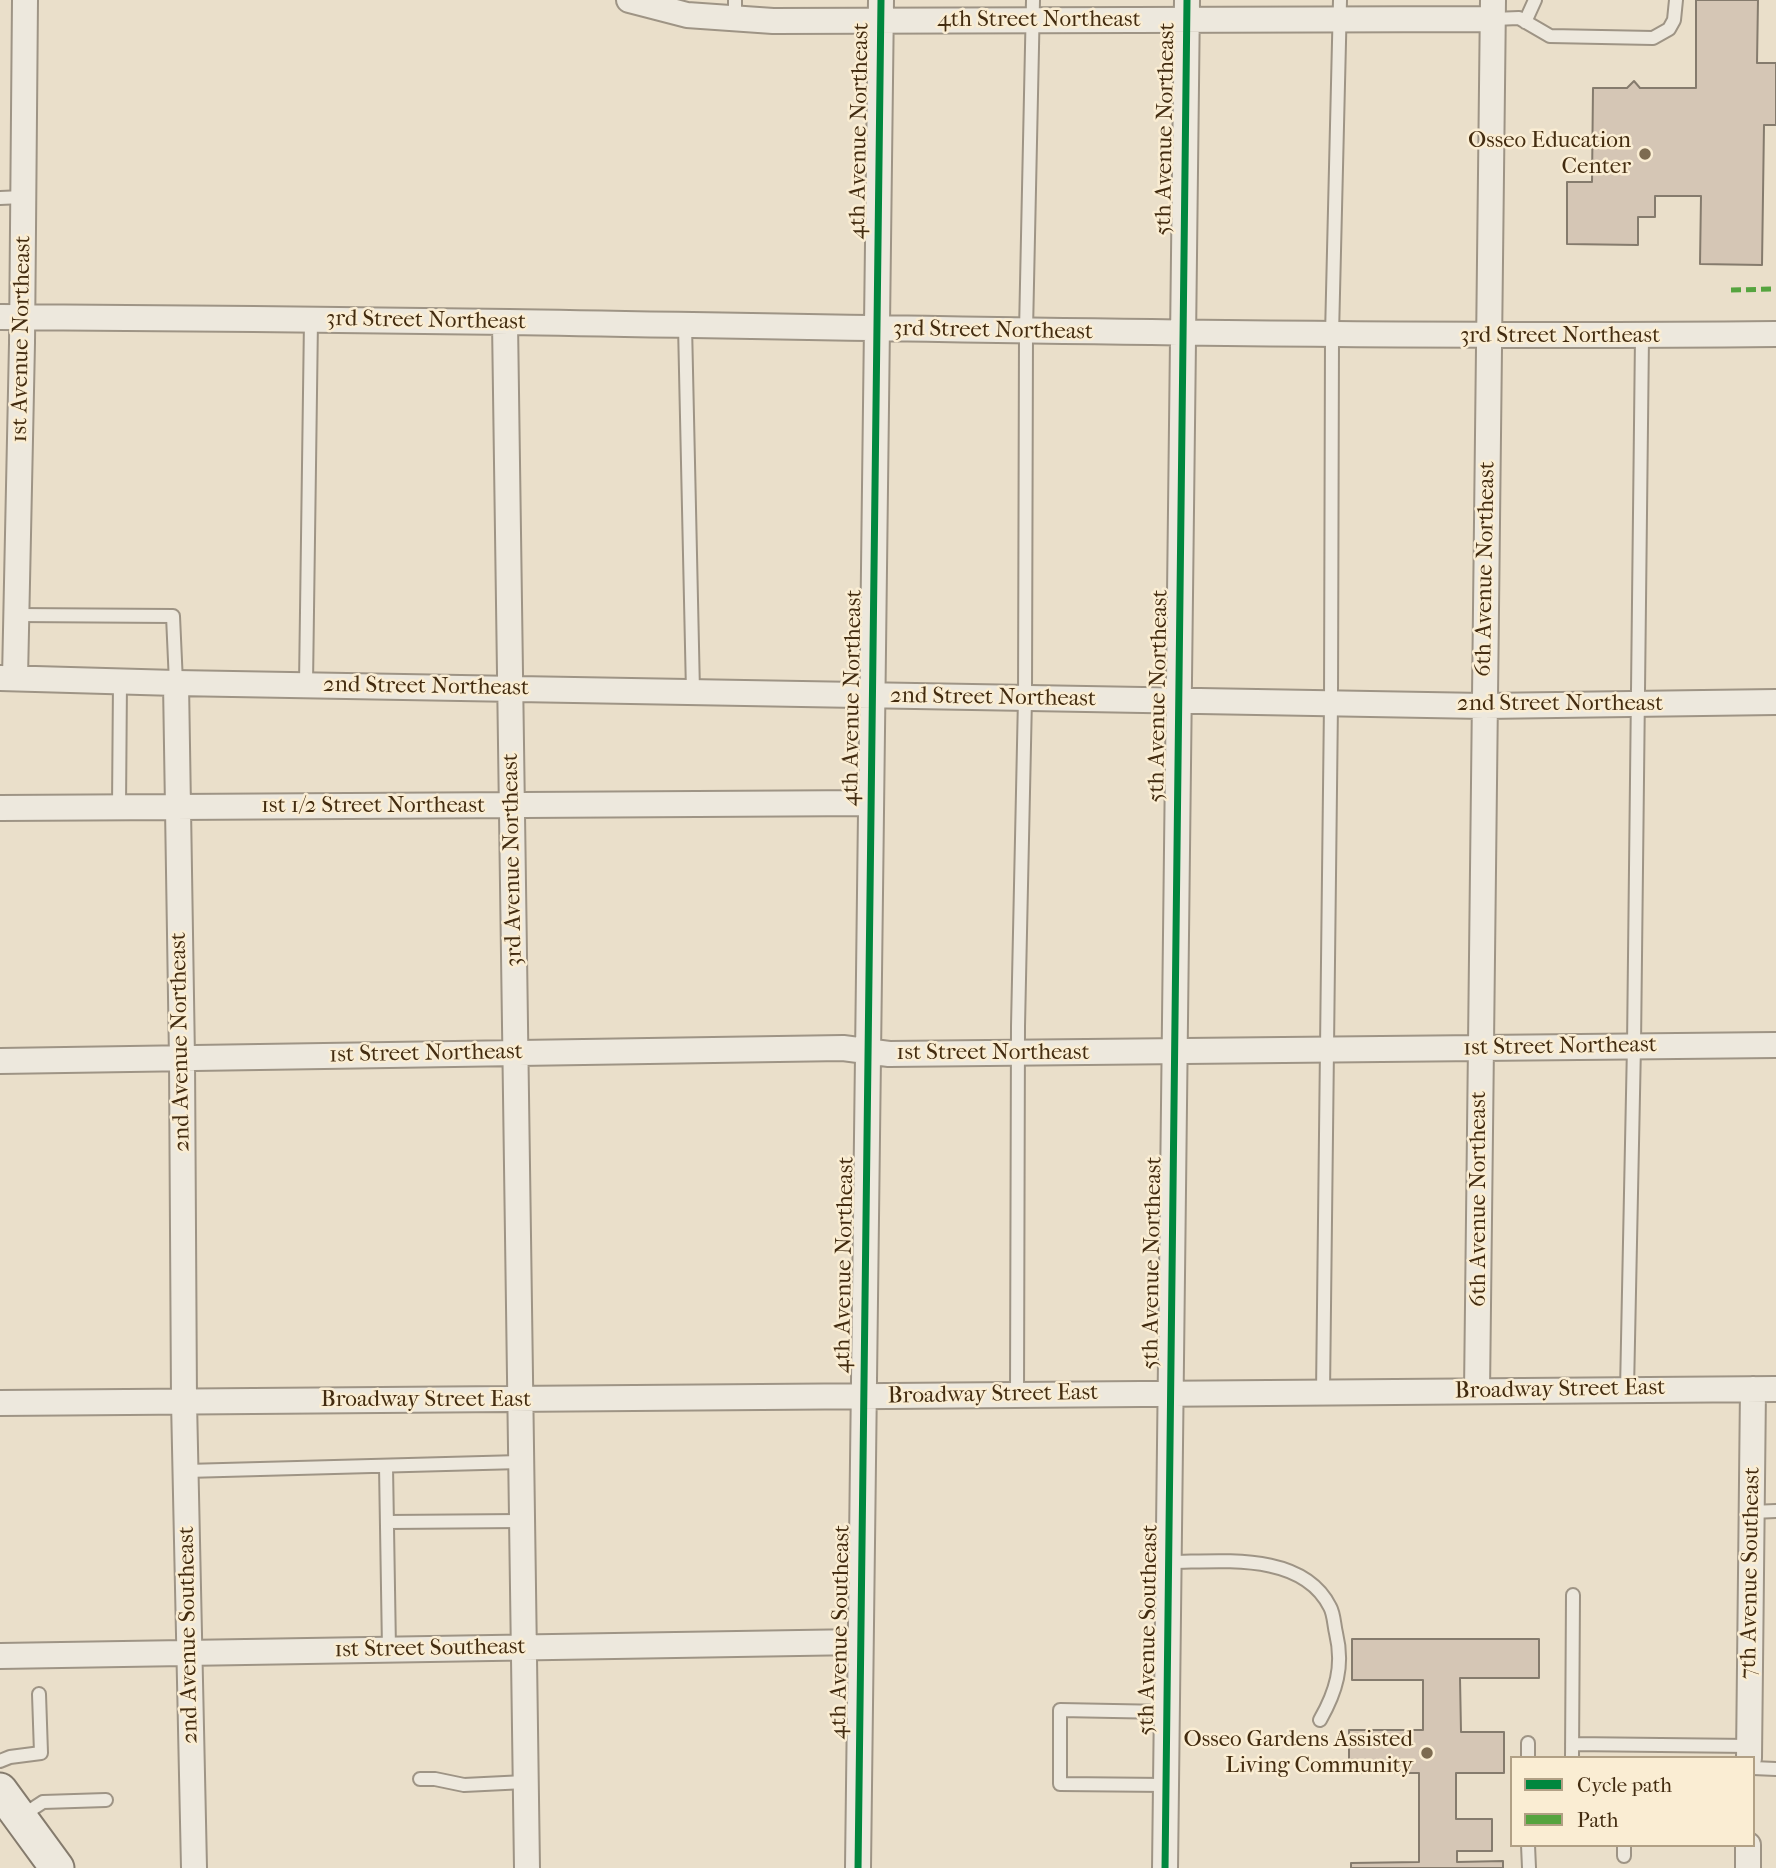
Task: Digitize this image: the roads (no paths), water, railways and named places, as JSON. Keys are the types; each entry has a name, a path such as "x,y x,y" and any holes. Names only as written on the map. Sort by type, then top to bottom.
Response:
{"street":[{"name":"1st Avenue Northeast","path":"8,678 16,615 9,572 14,494 12,197 25,0"},
{"name":"4th Street Northeast","path":"629,0 687,15 735,10 1493,10"},
{"name":"4th Avenue Northeast","path":"862,1396 882,10"},
{"name":"5th Avenue Northeast","path":"1171,1393 1187,10"},
{"name":"6th Avenue Northeast","path":"1477,1391 1493,10"},
{"name":"3rd Street Northeast","path":"11,317 1489,337 1776,334"},
{"name":"3rd Avenue Northeast","path":"505,322 527,1868"},
{"name":"2nd Street Northeast","path":"8,678 1484,706 1776,702"},
{"name":"2nd Avenue Northeast","path":"176,683 183,1059 184,1402"},
{"name":"1st 1/2 Street Northeast","path":"0,808 871,803"},
{"name":"1st Street Northeast","path":"0,1061 844,1048 889,1054 1776,1045"},
{"name":"Broadway Street East","path":"0,1403 1765,1389"},
{"name":"7th Avenue Southeast","path":"1750,1756 1764,1512 1765,1389"},
{"name":"5th Avenue Southeast","path":"1165,1868 1171,1393"},
{"name":"4th Avenue Southeast","path":"858,1868 862,1396"},
{"name":"2nd Avenue Southeast","path":"184,1402 194,1868"},
{"name":"1st Street Southeast","path":"0,1656 860,1642"},
{"path":"0,1790 57,1868"},
{"path":"1748,1847 1748,1868"}],"lane":[{"path":"1525,22 1535,0"},
{"path":"1493,10 1519,18 1550,36 1653,38 1669,29 1674,20 1675,0"},
{"path":"1017,1395 1018,1053 1033,10"},
{"path":"1323,1392 1331,703 1332,335 1340,10"},
{"path":"306,684 311,320"},
{"path":"685,326 693,692"},
{"path":"1627,1390 1642,336"},
{"path":"16,615 173,617 176,683"},
{"path":"119,807 120,681"},
{"path":"186,1471 520,1462"},
{"path":"386,1466 389,1649"},
{"path":"387,1522 522,1521"},
{"path":"1169,1562 1258,1562 1285,1569 1312,1585 1330,1607 1338,1638 1338,1680 1333,1697 1320,1720"},
{"path":"1572,1756 1573,1595"},
{"path":"0,1761 41,1753 39,1694"},
{"path":"1166,1785 1060,1784 1060,1710 1167,1712"},
{"path":"1528,1743 1528,1756"},
{"path":"1573,1744 1625,1751 1729,1756"},
{"path":"1755,1759 1776,1769"},
{"path":"420,1779 464,1785 525,1782"},
{"path":"20,1817 43,1802 106,1800"},
{"path":"1528,1847 1529,1868"}],"place":[{"name":"Osseo Education Center","path":"1645,154"},
{"name":"Osseo Gardens Assisted Living Community","path":"1427,1753"}]}
